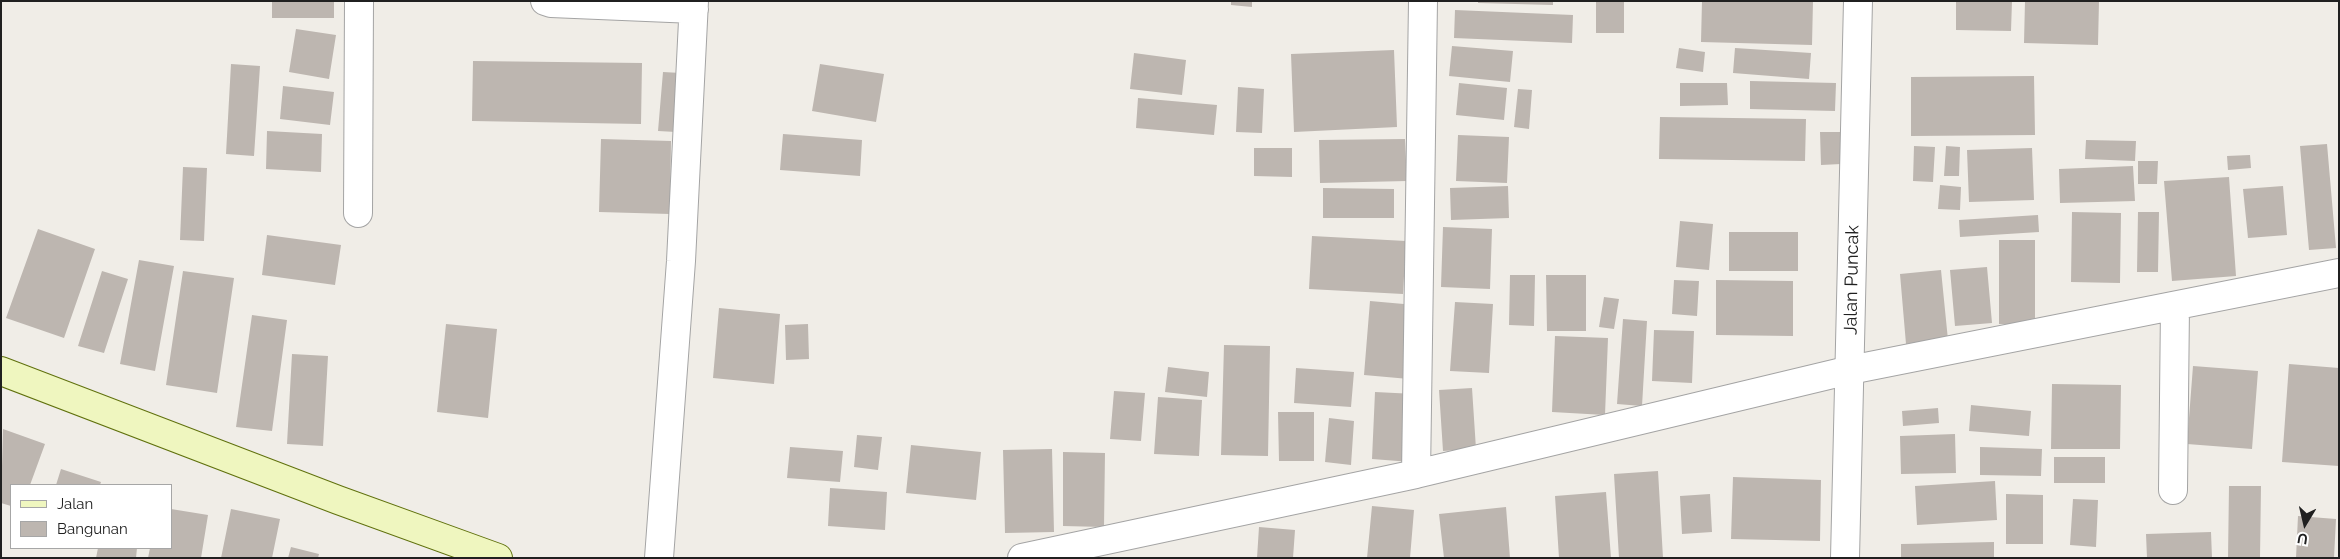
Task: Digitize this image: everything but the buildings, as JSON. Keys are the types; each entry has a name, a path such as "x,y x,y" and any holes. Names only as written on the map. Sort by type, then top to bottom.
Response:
{"main road":[{"path":"1,371 328,496 498,558"}],"street":[{"path":"358,213 359,1"},
{"path":"545,1 551,3 694,5 681,261 659,558"},
{"path":"1416,474 1423,1"},
{"name":"Jalan Puncak","path":"1845,558 1858,1"},
{"path":"1022,558 1416,474 1850,370 2339,273"},
{"path":"2173,490 2175,306"}]}
